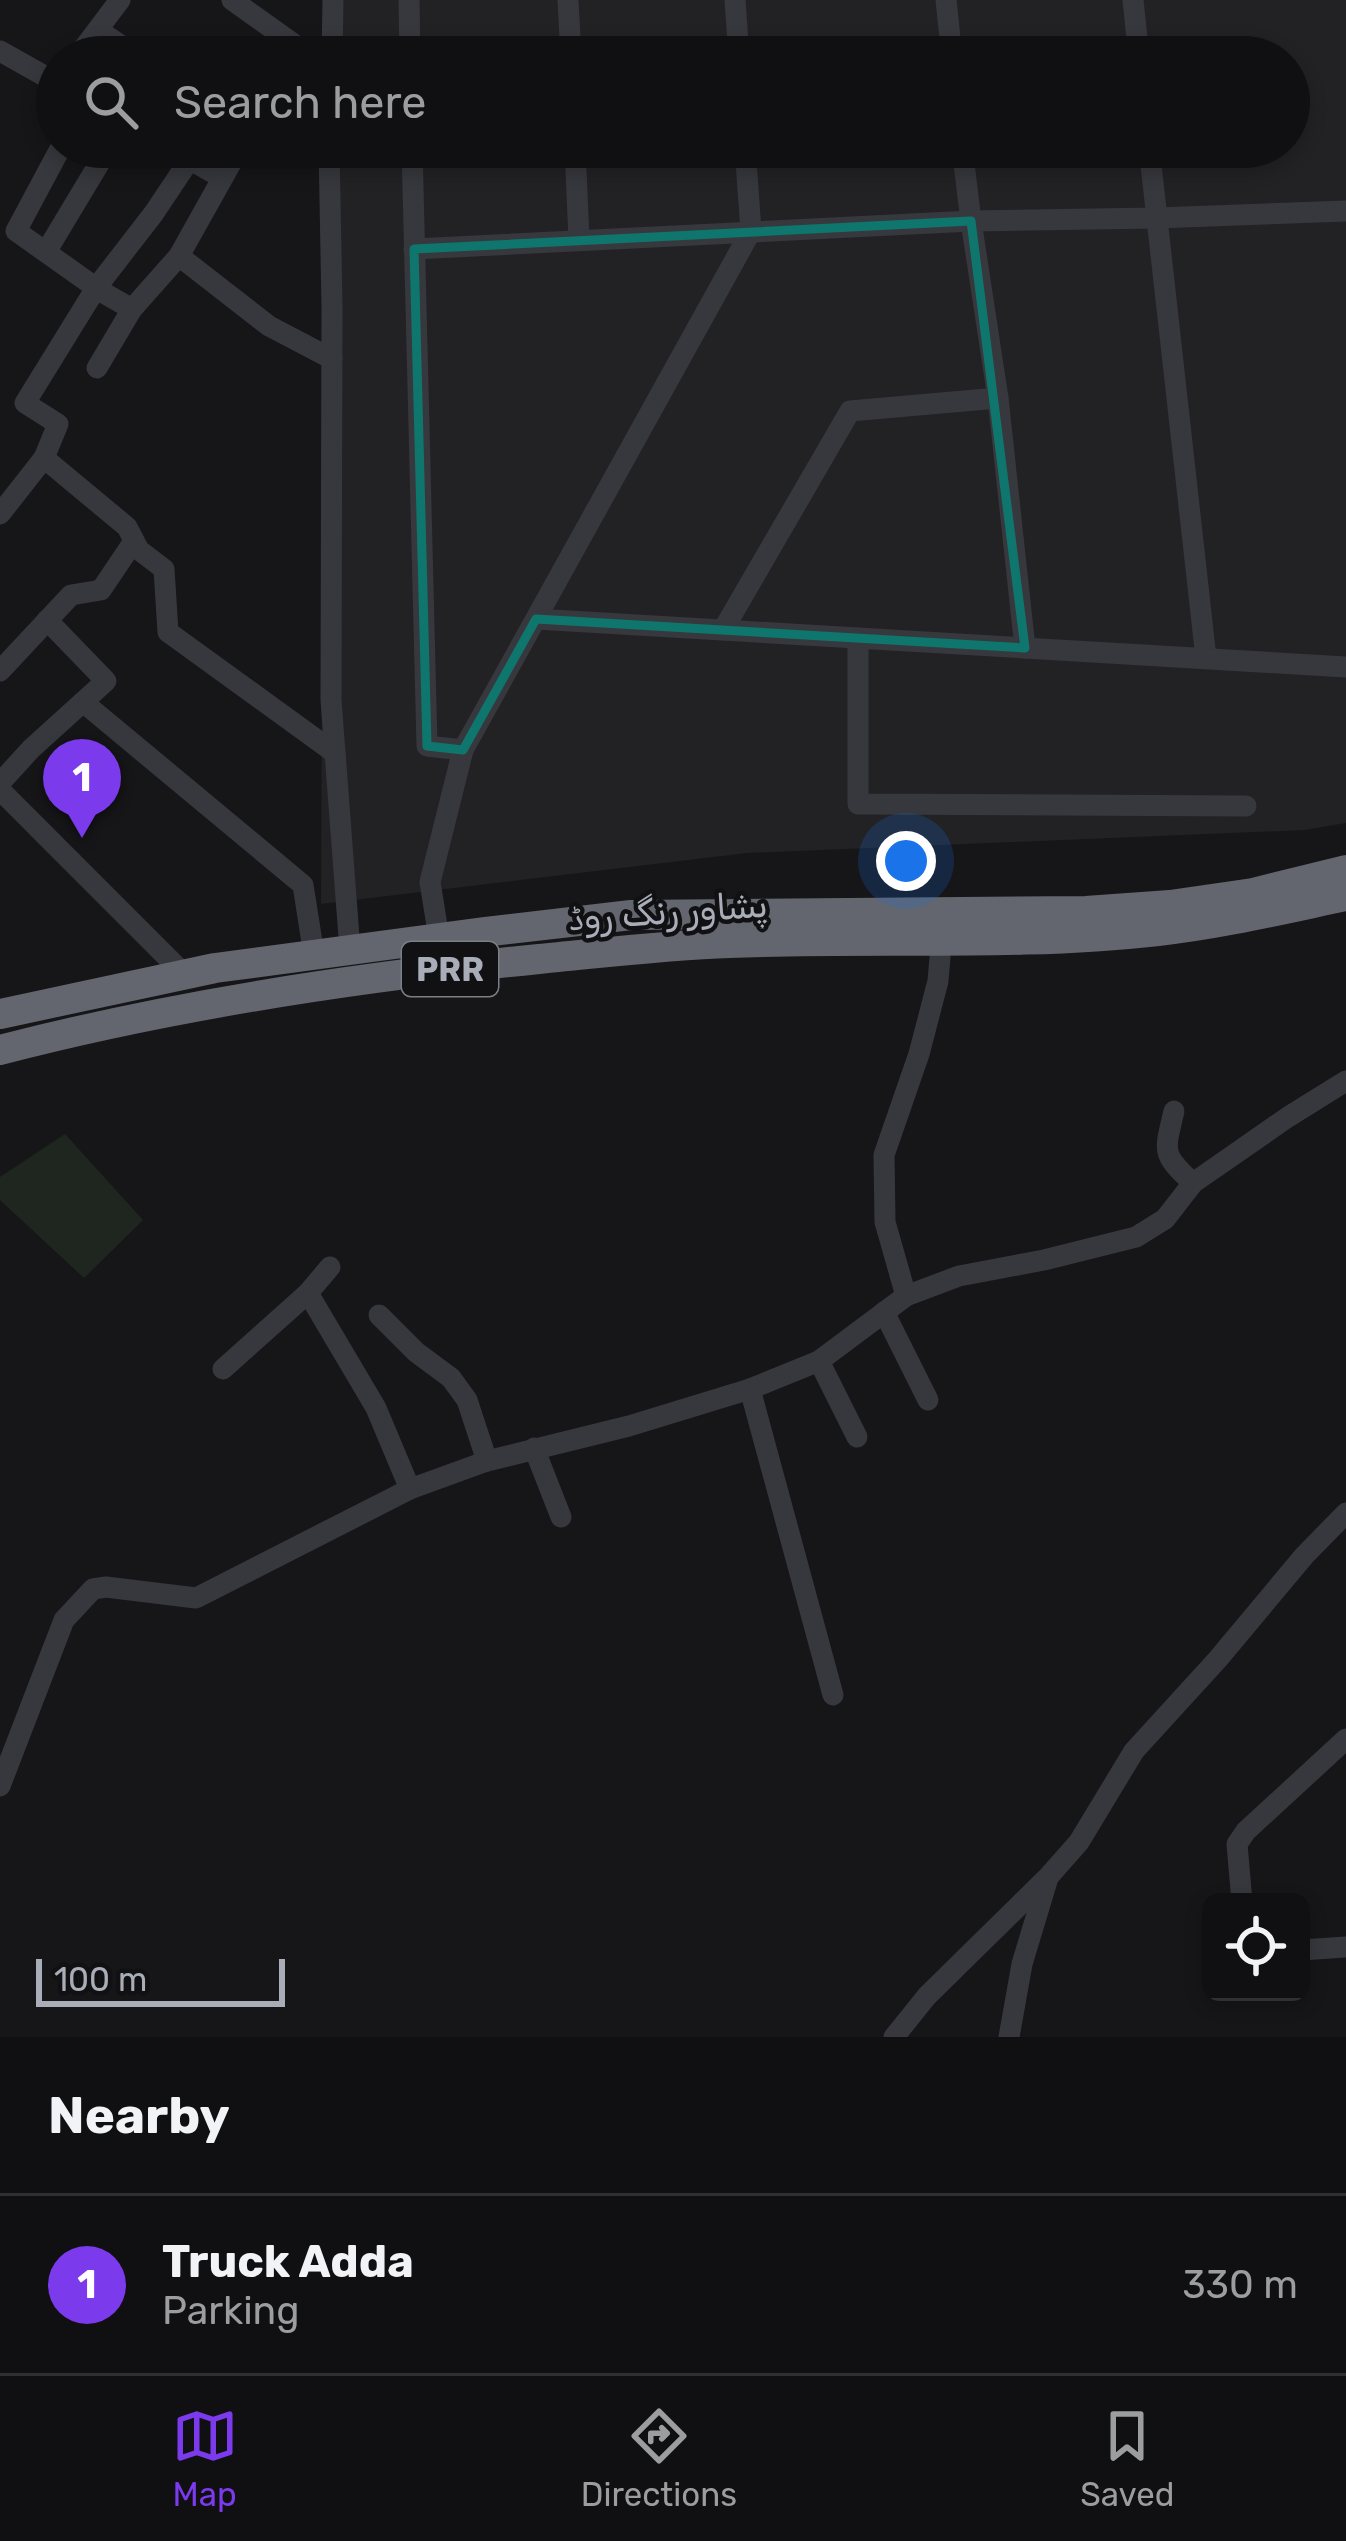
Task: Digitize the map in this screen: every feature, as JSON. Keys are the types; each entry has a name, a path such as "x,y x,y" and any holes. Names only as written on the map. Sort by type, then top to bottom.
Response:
{"highway":[{"path":"1346,852 1234,878 1090,894 937,901 903,928 940,957 1082,954 1247,936 1346,914"},
{"name":"پشاور رنگ روڈ","path":"1084,923 1253,893 1346,870"},
{"name":"پشاور رنگ روڈ","path":"0,1050 308,986 478,965 903,928 1084,923 1155,932 1346,896"},
{"name":"پشاور رنگ روڈ","path":"0,1014 184,974 631,915 903,928"}],"street":[{"path":"92,36 120,0"},
{"path":"232,0 283,36"},
{"path":"332,36 333,0"},
{"path":"410,0 410,36"},
{"path":"568,0 570,36"},
{"path":"736,0 738,36"},
{"path":"946,0 950,36"},
{"path":"1133,0 1137,36"},
{"path":"98,29 108,36"},
{"path":"0,51 36,71"},
{"path":"50,168 16,231 132,309"},
{"path":"46,252 96,168"},
{"path":"0,514 44,458 58,424 25,403 97,288 185,168"},
{"path":"211,168 222,178"},
{"path":"97,368 132,309 179,256 228,168"},
{"path":"329,168 331,700 350,950"},
{"path":"412,168 427,746 463,750"},
{"path":"576,168 579,240"},
{"path":"439,938 430,882 463,750 751,231 746,168"},
{"path":"964,168 998,398 1025,648"},
{"path":"1151,168 1206,658"},
{"path":"414,249 970,221 1346,211"},
{"path":"179,256 269,326 332,358"},
{"path":"723,630 850,411 998,398"},
{"path":"44,458 127,527 139,550 164,569 168,632 335,753"},
{"path":"0,671 71,595 101,590 134,541"},
{"path":"536,619 1346,667"},
{"path":"47,620 106,681 31,748 0,787 184,974"},
{"path":"858,638 858,804 1246,806"},
{"path":"83,702 303,884 314,955"},
{"path":"906,1296 884,1222 884,1155 919,1054 940,957"},
{"path":"0,1786 64,1620 93,1589 196,1598 410,1490 487,1461 629,1426 750,1389 819,1361 906,1296 959,1276 1136,1238 1165,1219 1193,1183 1346,1081"},
{"path":"1174,1111 1167,1154 1193,1183"},
{"path":"223,1369 308,1293 330,1267"},
{"path":"308,1293 376,1408 410,1490"},
{"path":"884,1312 928,1400"},
{"path":"379,1315 451,1378 467,1400 487,1461"},
{"path":"819,1361 857,1437"},
{"path":"750,1389 833,1695"},
{"path":"534,1448 561,1517"},
{"path":"893,2037 968,1953 1079,1842 1134,1751 1346,1513"},
{"path":"1241,1893 1237,1844 1346,1739"},
{"path":"1009,2037 1022,1964 1049,1876"},
{"path":"1310,1949 1346,1947"}],"highlighted area":[{"path":"971,221 1025,648 536,619 463,750 427,746 414,249"}],"shaded area":[{"path":"324,0 1346,0 1346,823 1304,830 747,853 321,904 324,168 1310,168 1310,36 324,36"},
{"path":"65,1134 143,1220 84,1278 0,1200 0,1177"}],"place":[{"name":"Truck Adda","path":"82,838"}]}
